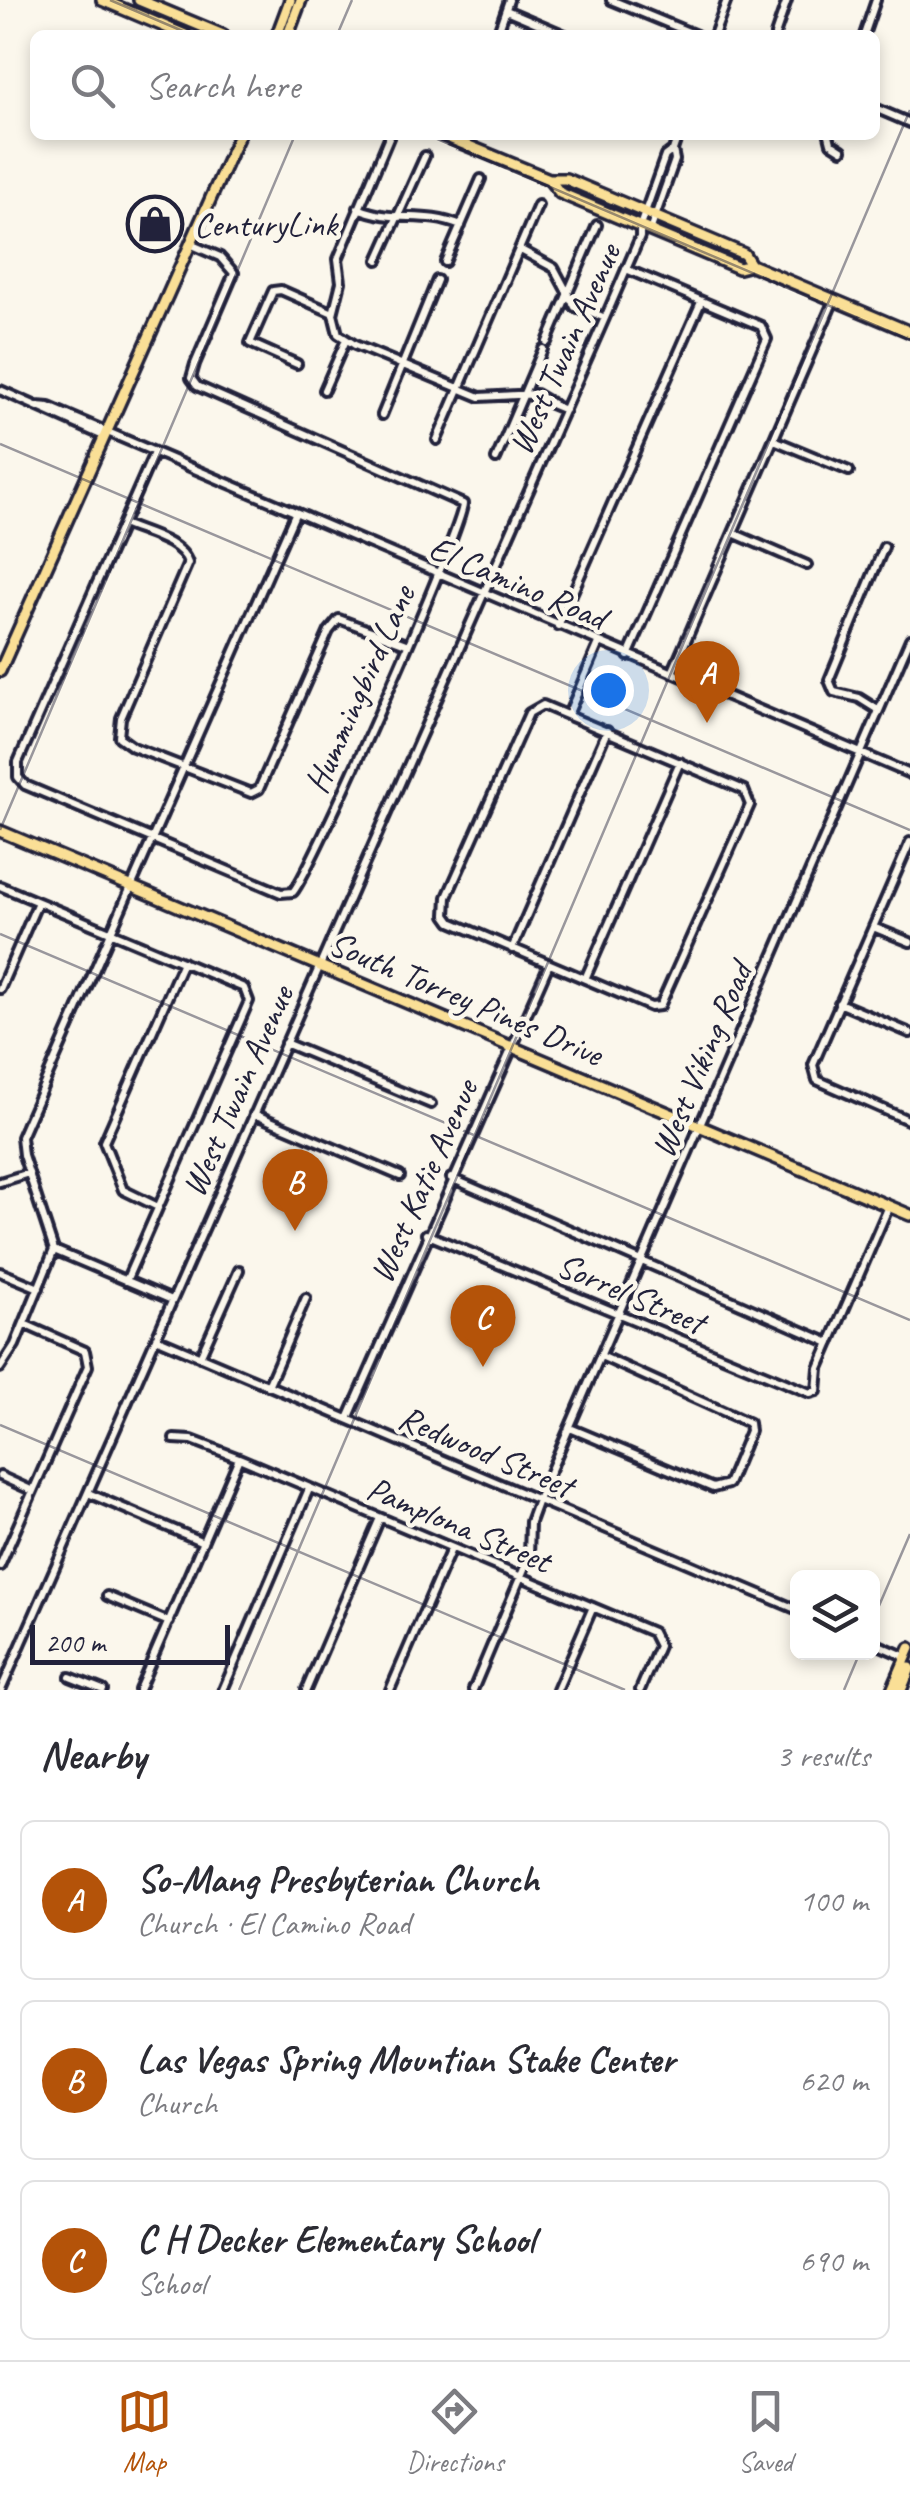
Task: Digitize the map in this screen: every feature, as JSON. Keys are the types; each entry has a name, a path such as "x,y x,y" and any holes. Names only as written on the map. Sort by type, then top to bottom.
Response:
{"main road":[{"path":"102,0 172,30"},
{"path":"139,0 211,30"},
{"path":"279,30 290,0"},
{"path":"290,30 301,0"},
{"path":"0,672 237,140"},
{"path":"464,140 549,179 566,179 744,254 751,265 910,332"},
{"path":"549,179 560,193 643,231 739,268 751,265"},
{"name":"South Torrey Pines Drive","path":"0,831 910,1215"},
{"path":"906,1688 909,1658"},
{"path":"892,1690 909,1658"}],"street":[{"path":"499,30 509,0"},
{"path":"611,0 684,30"},
{"path":"716,30 727,0"},
{"path":"777,30 788,0"},
{"path":"866,30 876,0"},
{"path":"506,10 553,30"},
{"path":"880,110 910,123"},
{"path":"389,140 338,259 340,282 334,325 346,340 459,388 498,399 528,395 565,410"},
{"name":"West Twain Avenue","path":"1,1690 675,160 672,150 676,140"},
{"path":"830,140 842,150"},
{"path":"378,260 424,156"},
{"path":"445,262 481,179"},
{"path":"438,440 538,205"},
{"path":"358,208 385,220 437,216 461,226"},
{"path":"496,459 528,395 597,225"},
{"name":"Hummingbird Lane","path":"153,839 281,893 293,892 463,516 463,504 193,382 195,364 234,273 231,264 190,244"},
{"path":"519,250 554,268 573,304 605,318"},
{"path":"626,270 766,332 765,346 628,656"},
{"path":"382,415 437,280"},
{"path":"297,364 250,343 274,291 333,313"},
{"path":"672,673 834,300"},
{"path":"558,626 700,302"},
{"path":"324,390 346,340"},
{"name":"El Camino Road","path":"0,390 89,432 106,434 910,774"},
{"path":"774,440 849,471"},
{"path":"152,455 18,762 18,777 26,785 153,839"},
{"path":"0,1368 24,1324 54,1250 22,1137 295,514"},
{"path":"122,524 176,547 187,557 121,718 119,738 184,768 242,792 256,791 329,630 339,620 406,644"},
{"path":"732,533 807,564"},
{"path":"879,710 834,692 829,680 884,547"},
{"name":"West Viking Road","path":"473,1690 521,1578 538,1500 910,639"},
{"path":"568,715 598,643"},
{"path":"544,705 568,715 744,790 750,797 750,805 660,1006 650,1007 512,949 451,922 446,915 454,880 535,707 544,705"},
{"path":"512,949 607,731"},
{"path":"585,980 680,762"},
{"path":"910,842 908,854 839,1003 813,1074 817,1080 910,1120"},
{"path":"0,886 183,962 248,994 249,1001 126,1280"},
{"path":"0,989 38,902"},
{"path":"873,927 910,942"},
{"path":"158,1208 122,1190 104,1142 183,962"},
{"name":"West Katie Avenue","path":"348,1419 426,1234 549,964"},
{"path":"839,1003 910,1033"},
{"path":"286,1043 431,1104"},
{"path":"254,1114 400,1176"},
{"path":"0,1182 30,1172"},
{"path":"451,1178 830,1343 888,1206"},
{"name":"Sorrel Street","path":"426,1234 802,1391 817,1390 816,1378 830,1343"},
{"path":"54,1250 172,1300"},
{"path":"200,1357 239,1270"},
{"path":"0,1272 39,1288"},
{"path":"268,1386 306,1298"},
{"path":"0,1566 88,1366 88,1356 24,1324"},
{"name":"Redwood Street","path":"156,1338 790,1607"},
{"path":"570,1428 722,1488 728,1484 750,1431 749,1422 600,1356"},
{"name":"Pamplona Street","path":"174,1439 192,1440 240,1458 658,1638 659,1646 640,1690"},
{"path":"139,1690 240,1458"},
{"path":"0,1476 33,1491"},
{"path":"222,1690 309,1489"},
{"path":"88,1493 203,1542"},
{"path":"306,1690 380,1518"},
{"path":"390,1690 451,1548"},
{"path":"106,1596 168,1622"},
{"path":"557,1690 593,1607"},
{"path":"880,1645 909,1658"},
{"path":"70,1676 103,1690"}],"place":[{"name":"CenturyLink","path":"155,224"},
{"name":"So-Mang Presbyterian Church","path":"707,723"},
{"name":"Las Vegas Spring Mountian Stake Center","path":"295,1231"},
{"name":"C H Decker Elementary School","path":"483,1367"}]}
